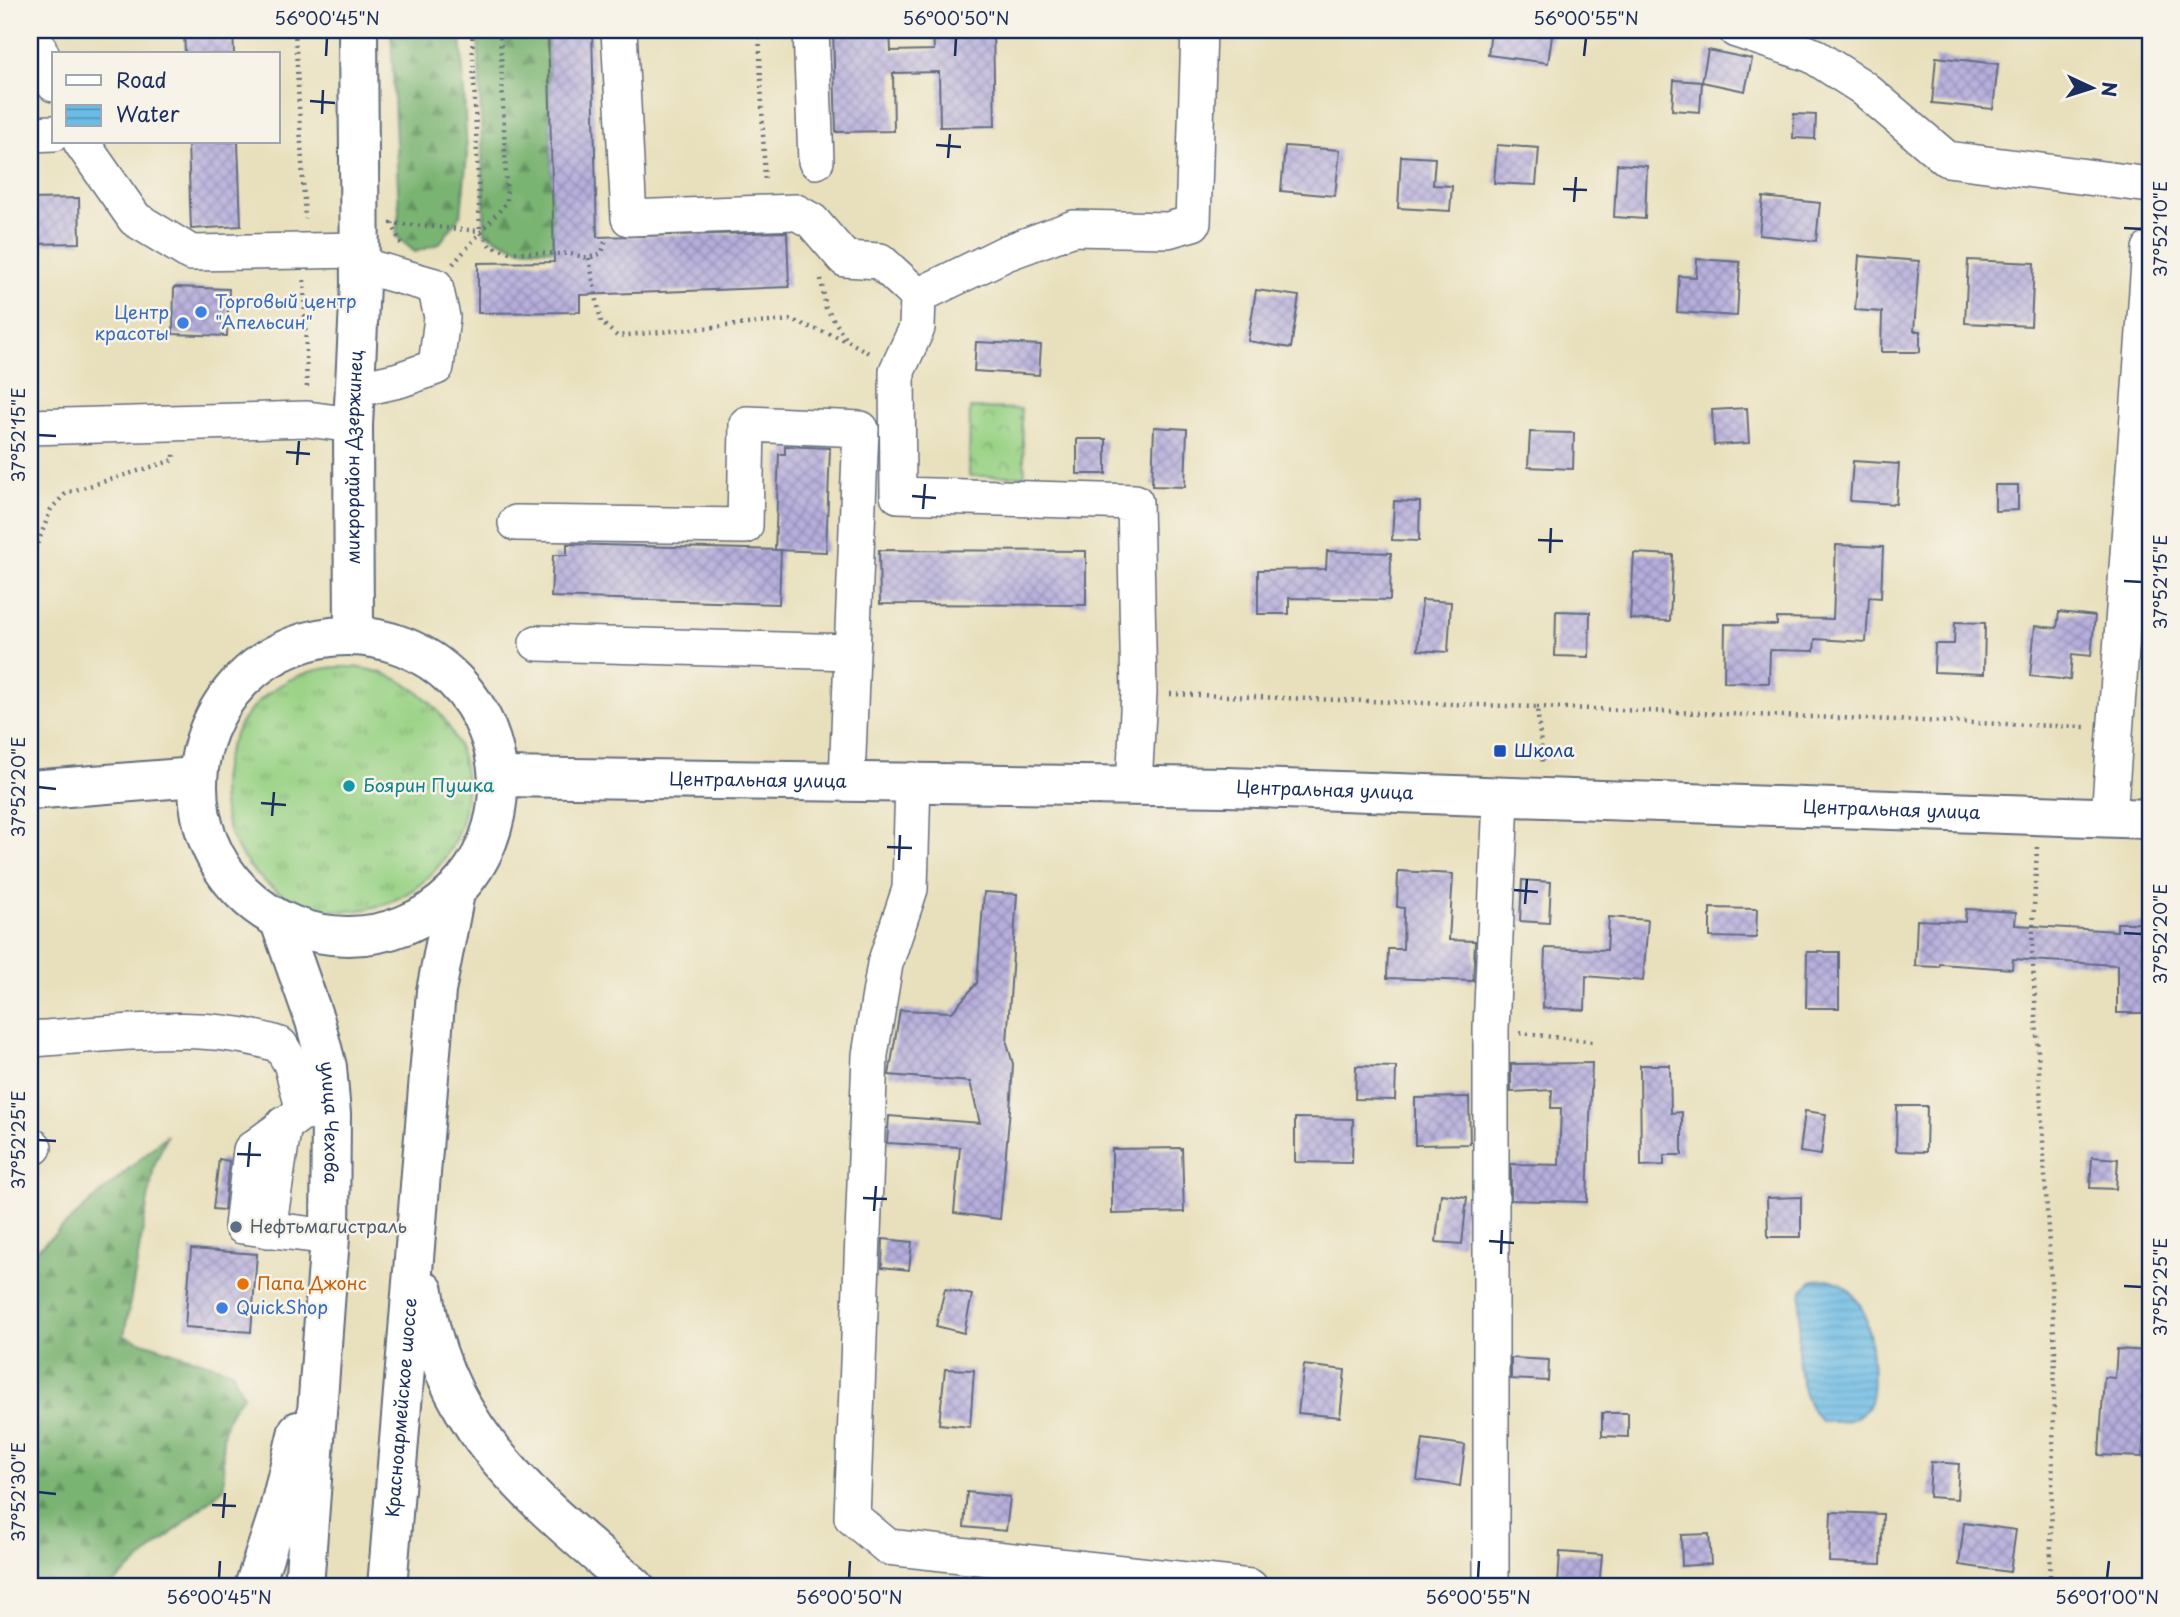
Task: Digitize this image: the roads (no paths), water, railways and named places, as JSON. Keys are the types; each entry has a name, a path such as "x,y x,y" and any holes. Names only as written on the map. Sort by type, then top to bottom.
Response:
{"main road":[{"name":"микрорайон Дзержинец","path":"354,634 354,408 360,258 358,30"},
{"path":"354,634 397,642 417,652 437,663 469,694 490,733 499,777 492,829 481,859 455,892 417,921 372,936 325,936 279,922 233,886 204,835 196,777 210,720 245,673 295,643 354,634"},
{"path":"30,790 196,777"},
{"name":"Центральная улица","path":"499,777 912,780 1134,785 2150,819"},
{"path":"455,892 436,991 417,1227 427,1312 440,1367 464,1416 506,1468 562,1523 635,1587"},
{"name":"улица Чехова","path":"279,922 315,1021 327,1067 307,1116 330,1237 323,1331"},
{"name":"Красноармейское шоссе","path":"387,1587 417,1227"},
{"path":"254,1587 278,1514 323,1331"},
{"path":"304,1587 323,1331"}],"street":[{"path":"31,30 52,79"},
{"path":"619,30 629,218 796,212 812,221 845,259 880,261 918,296 918,328 897,371 898,495 1135,502 1139,693 1134,785"},
{"path":"811,30 816,161"},
{"path":"918,296 1006,253 1074,228 1168,230 1193,223 1199,30"},
{"path":"1736,30 1812,55 1862,87 1947,159 2150,185"},
{"path":"30,134 52,133"},
{"path":"30,426 307,419 354,408 399,380 436,367 442,317 435,286 303,235 191,253 135,219 82,144"},
{"path":"2109,817 2150,249"},
{"path":"516,523 745,526 747,424 861,429 847,780"},
{"path":"537,643 851,652"},
{"path":"912,780 910,889 885,964 870,1055 852,1517 888,1547 1250,1587"},
{"path":"1491,1587 1492,1029 1501,798"},
{"path":"30,1039 183,1032 248,1034 281,1045 291,1063 307,1116 255,1228 330,1237"}],"water":[{"path":"1828,1279 1844,1286 1860,1305 1869,1331 1872,1360 1872,1389 1867,1408 1858,1417 1841,1422 1822,1422 1812,1409 1805,1394 1798,1360 1802,1290 1813,1280"}],"place":[{"name":"Торговый центр \"Апельсин\"","path":"201,312"},
{"name":"Центр красоты","path":"183,323"},
{"name":"Школа","path":"1500,751"},
{"name":"Боярин Пушка","path":"349,786"},
{"name":"Нефтьмагистраль","path":"236,1227"},
{"name":"Папа Джонс","path":"243,1284"},
{"name":"QuickShop","path":"222,1308"}]}
